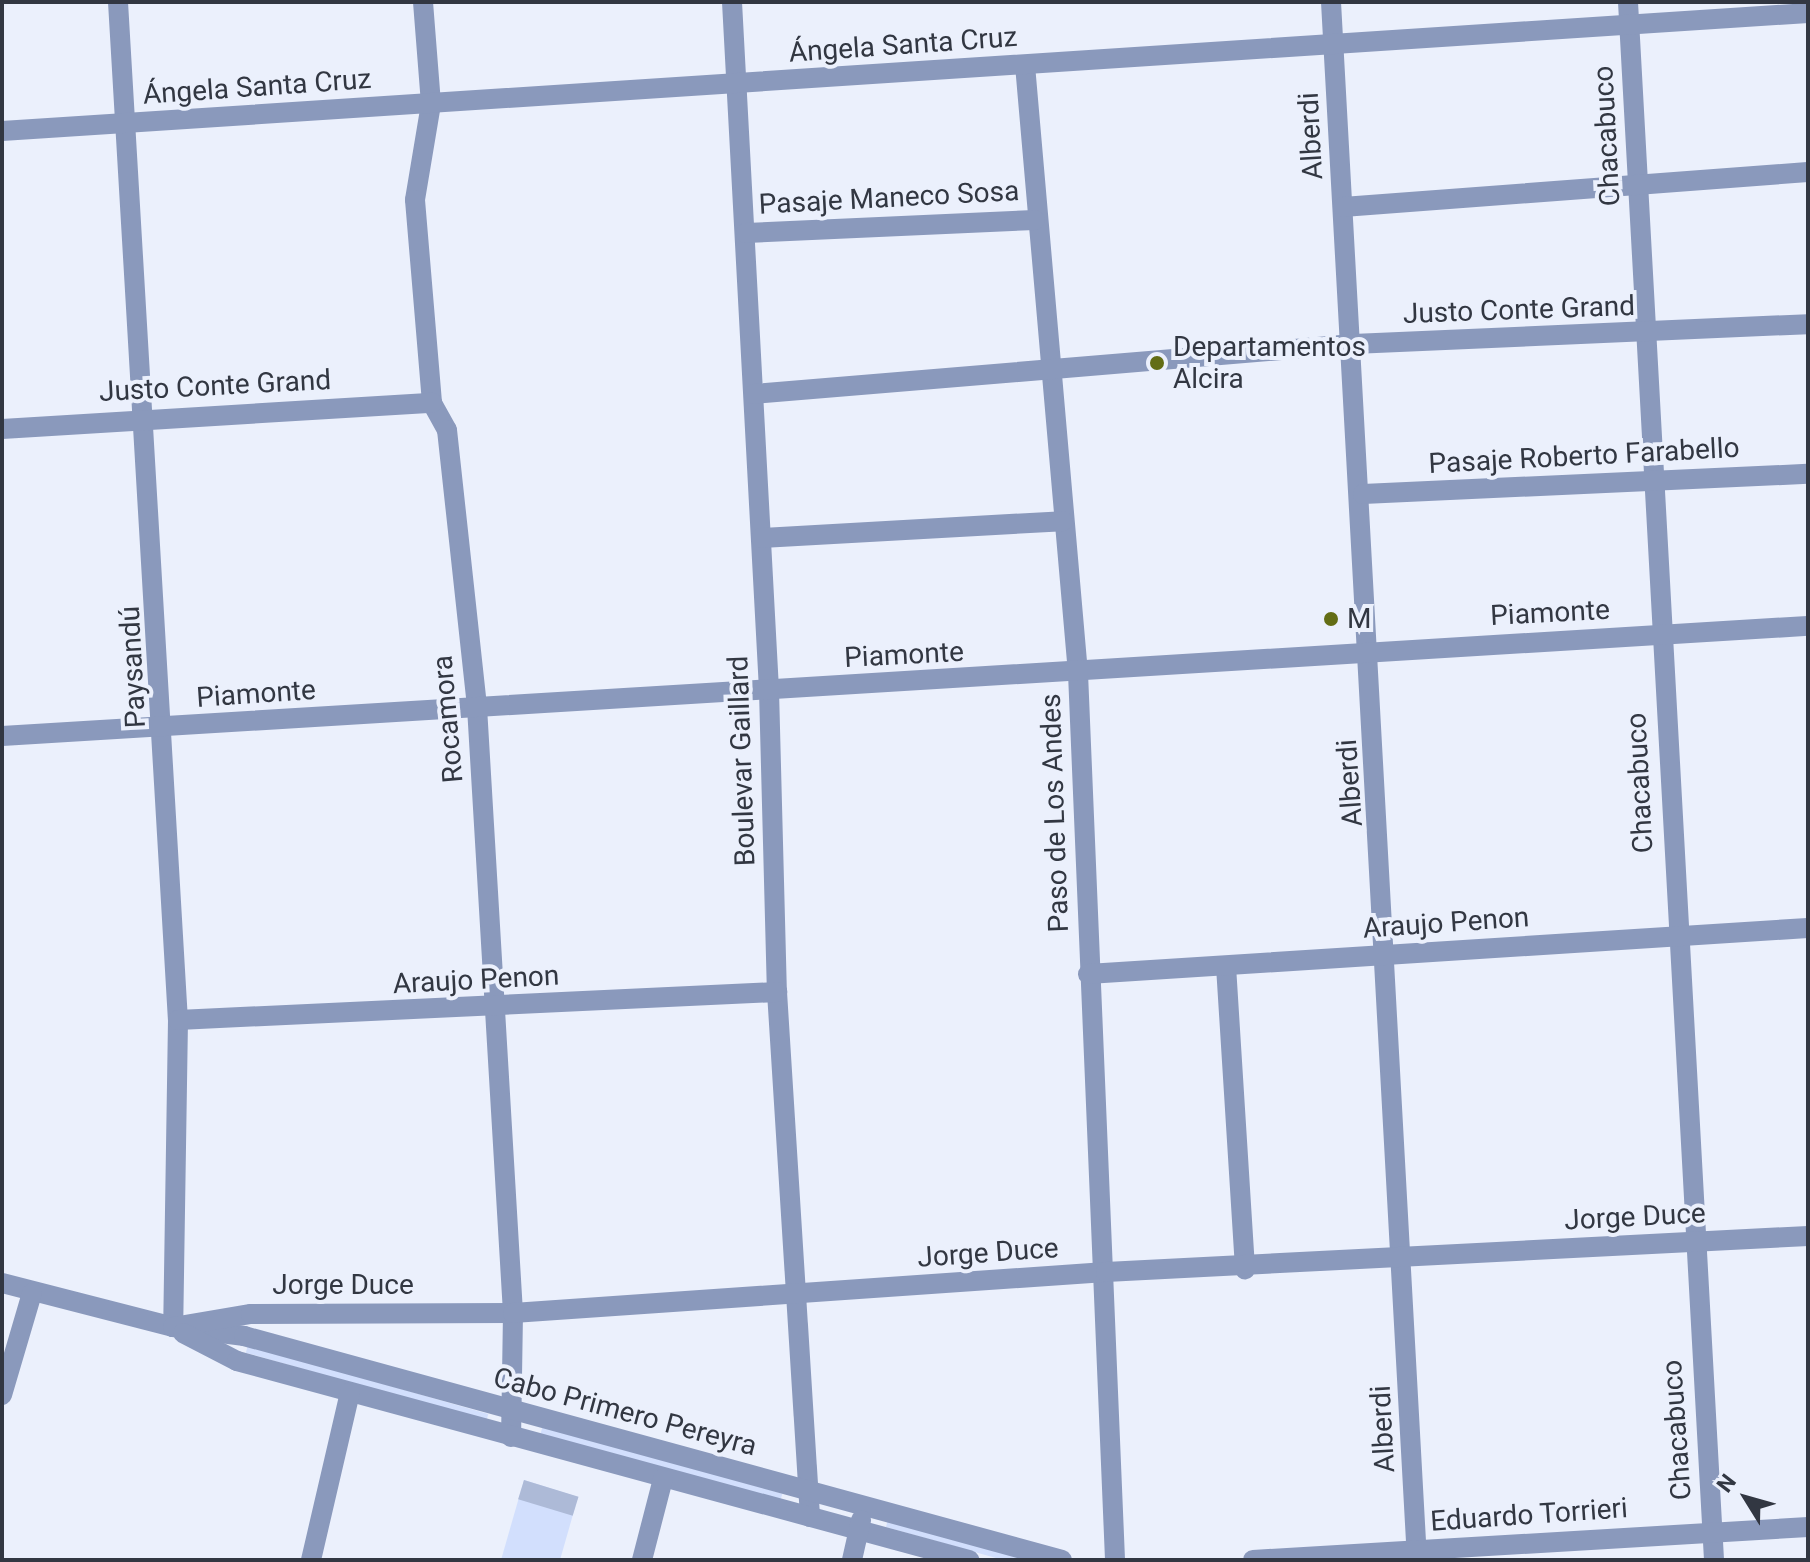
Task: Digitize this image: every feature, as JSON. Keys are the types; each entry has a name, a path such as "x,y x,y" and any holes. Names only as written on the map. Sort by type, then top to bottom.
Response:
{"street":[{"name":"Paysandú","path":"118,2 165,728 178,1020 173,1327"},
{"name":"Rocamora","path":"423,2 431,104 415,200 432,403 447,430 477,707 513,1313 511,1437"},
{"name":"Boulevar Gaillard","path":"732,2 769,690 777,992 810,1517"},
{"name":"Alberdi","path":"1331,2 1389,955 1417,1555"},
{"name":"Chacabuco","path":"1628,2 1692,1243 1714,1560"},
{"name":"Ángela Santa Cruz","path":"2,131 1334,47 1808,13"},
{"name":"Paso de Los Andes","path":"1025,65 1047,365 1078,673 1088,974 1106,1272 1115,1560"},
{"path":"1343,207 1808,172"},
{"name":"Pasaje Maneco Sosa","path":"746,233 1035,220"},
{"name":"Justo Conte Grand","path":"754,394 1047,365 1353,344 1645,334 1808,324"},
{"name":"Justo Conte Grand","path":"2,429 146,417 432,403"},
{"name":"Pasaje Roberto Farabello","path":"1363,494 1808,474"},
{"path":"761,538 1063,521"},
{"name":"Piamonte","path":"2,736 1078,673 1370,650 1808,626"},
{"name":"Araujo Penon","path":"1088,974 1808,928"},
{"path":"1226,966 1245,1269"},
{"name":"Araujo Penon","path":"178,1020 496,1009 777,992"},
{"name":"Jorge Duce","path":"173,1327 251,1314 513,1313 1106,1272 1245,1269 1403,1257 1808,1236"},
{"name":"Cabo Primero Pereyra","path":"2,1283 173,1327 244,1336 1062,1560"},
{"path":"2,1395 32,1293"},
{"name":"Cabo Primero Pereyra","path":"173,1327 237,1361 969,1560"},
{"path":"311,1560 350,1392"},
{"path":"642,1560 663,1479"},
{"path":"852,1560 863,1505"},
{"name":"Eduardo Torrieri","path":"1253,1560 1417,1555 1808,1527"}],"shaded area":[{"path":"248,1345 488,1414 486,1422 246,1353"},
{"path":"543,1425 782,1494 780,1502 541,1434"},
{"path":"524,1480 578,1497 560,1560 501,1560"},
{"path":"888,1519 1034,1560 1003,1560 886,1527"}],"building":[{"path":"524,1480 579,1497 573,1516 518,1499"}],"place":[{"name":"Departamentos Alcira","path":"1157,363"},
{"name":"M","path":"1331,619"}]}
